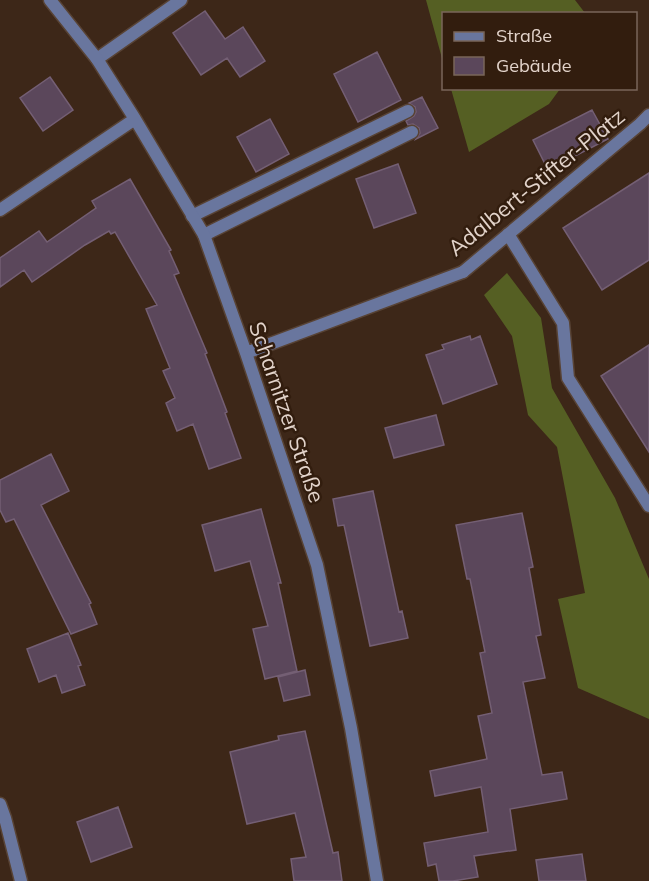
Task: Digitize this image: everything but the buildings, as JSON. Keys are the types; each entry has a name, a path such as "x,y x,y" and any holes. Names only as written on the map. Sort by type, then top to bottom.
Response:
{"street":[{"name":"Scharnitzer Straße","path":"50,0 97,59 204,235 246,352 317,566 351,728 377,881"},
{"path":"97,59 181,0"},
{"path":"192,216 408,111"},
{"name":"Adalbert-Stifter-Platz","path":"246,352 463,272 649,115"},
{"path":"0,210 135,119"},
{"path":"204,235 412,132"},
{"path":"508,234 563,323 568,378 649,506"},
{"path":"0,804 21,881"}],"green space":[{"path":"426,0 575,0 584,12 442,12 442,58"},
{"path":"452,90 559,90 549,104 469,152"},
{"path":"507,273 541,318 552,388 615,498 649,579 649,719 578,688 558,599 585,593 557,447 528,415 512,336 484,295"}]}
